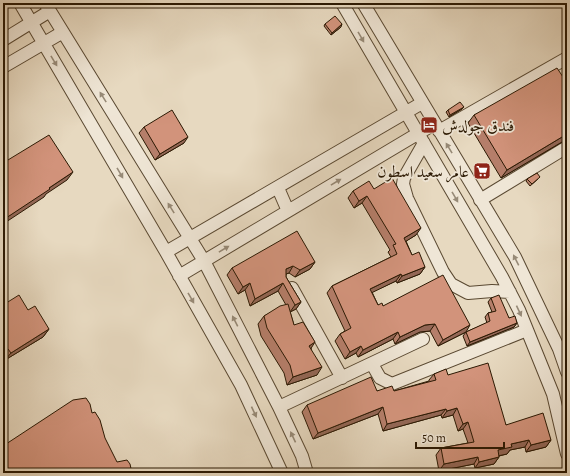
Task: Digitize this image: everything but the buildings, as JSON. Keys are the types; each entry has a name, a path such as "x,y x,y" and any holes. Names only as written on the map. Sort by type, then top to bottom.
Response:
{"street":[{"path":"20,3 166,252 241,385 282,473"},
{"path":"342,3 510,292 527,330 552,394 567,454"},
{"path":"363,3 515,257 560,349 567,372"},
{"path":"3,40 31,22 47,7 204,261 279,407 302,456 307,473"},
{"path":"3,67 63,32"},
{"path":"179,276 288,211 421,138 437,127 567,58"},
{"path":"166,252 422,103"},
{"path":"421,138 404,178 403,184 407,198 443,272 451,284 468,293 492,291 510,292"},
{"path":"480,200 567,147"},
{"path":"278,188 288,211"},
{"path":"288,280 342,378"},
{"path":"372,364 380,378 392,384 527,330"},
{"path":"279,407 423,339"}],"place":[{"name":"فندق جولدش","path":"429,125"},
{"name":"عامر سعيد اسطون","path":"482,171"}]}
